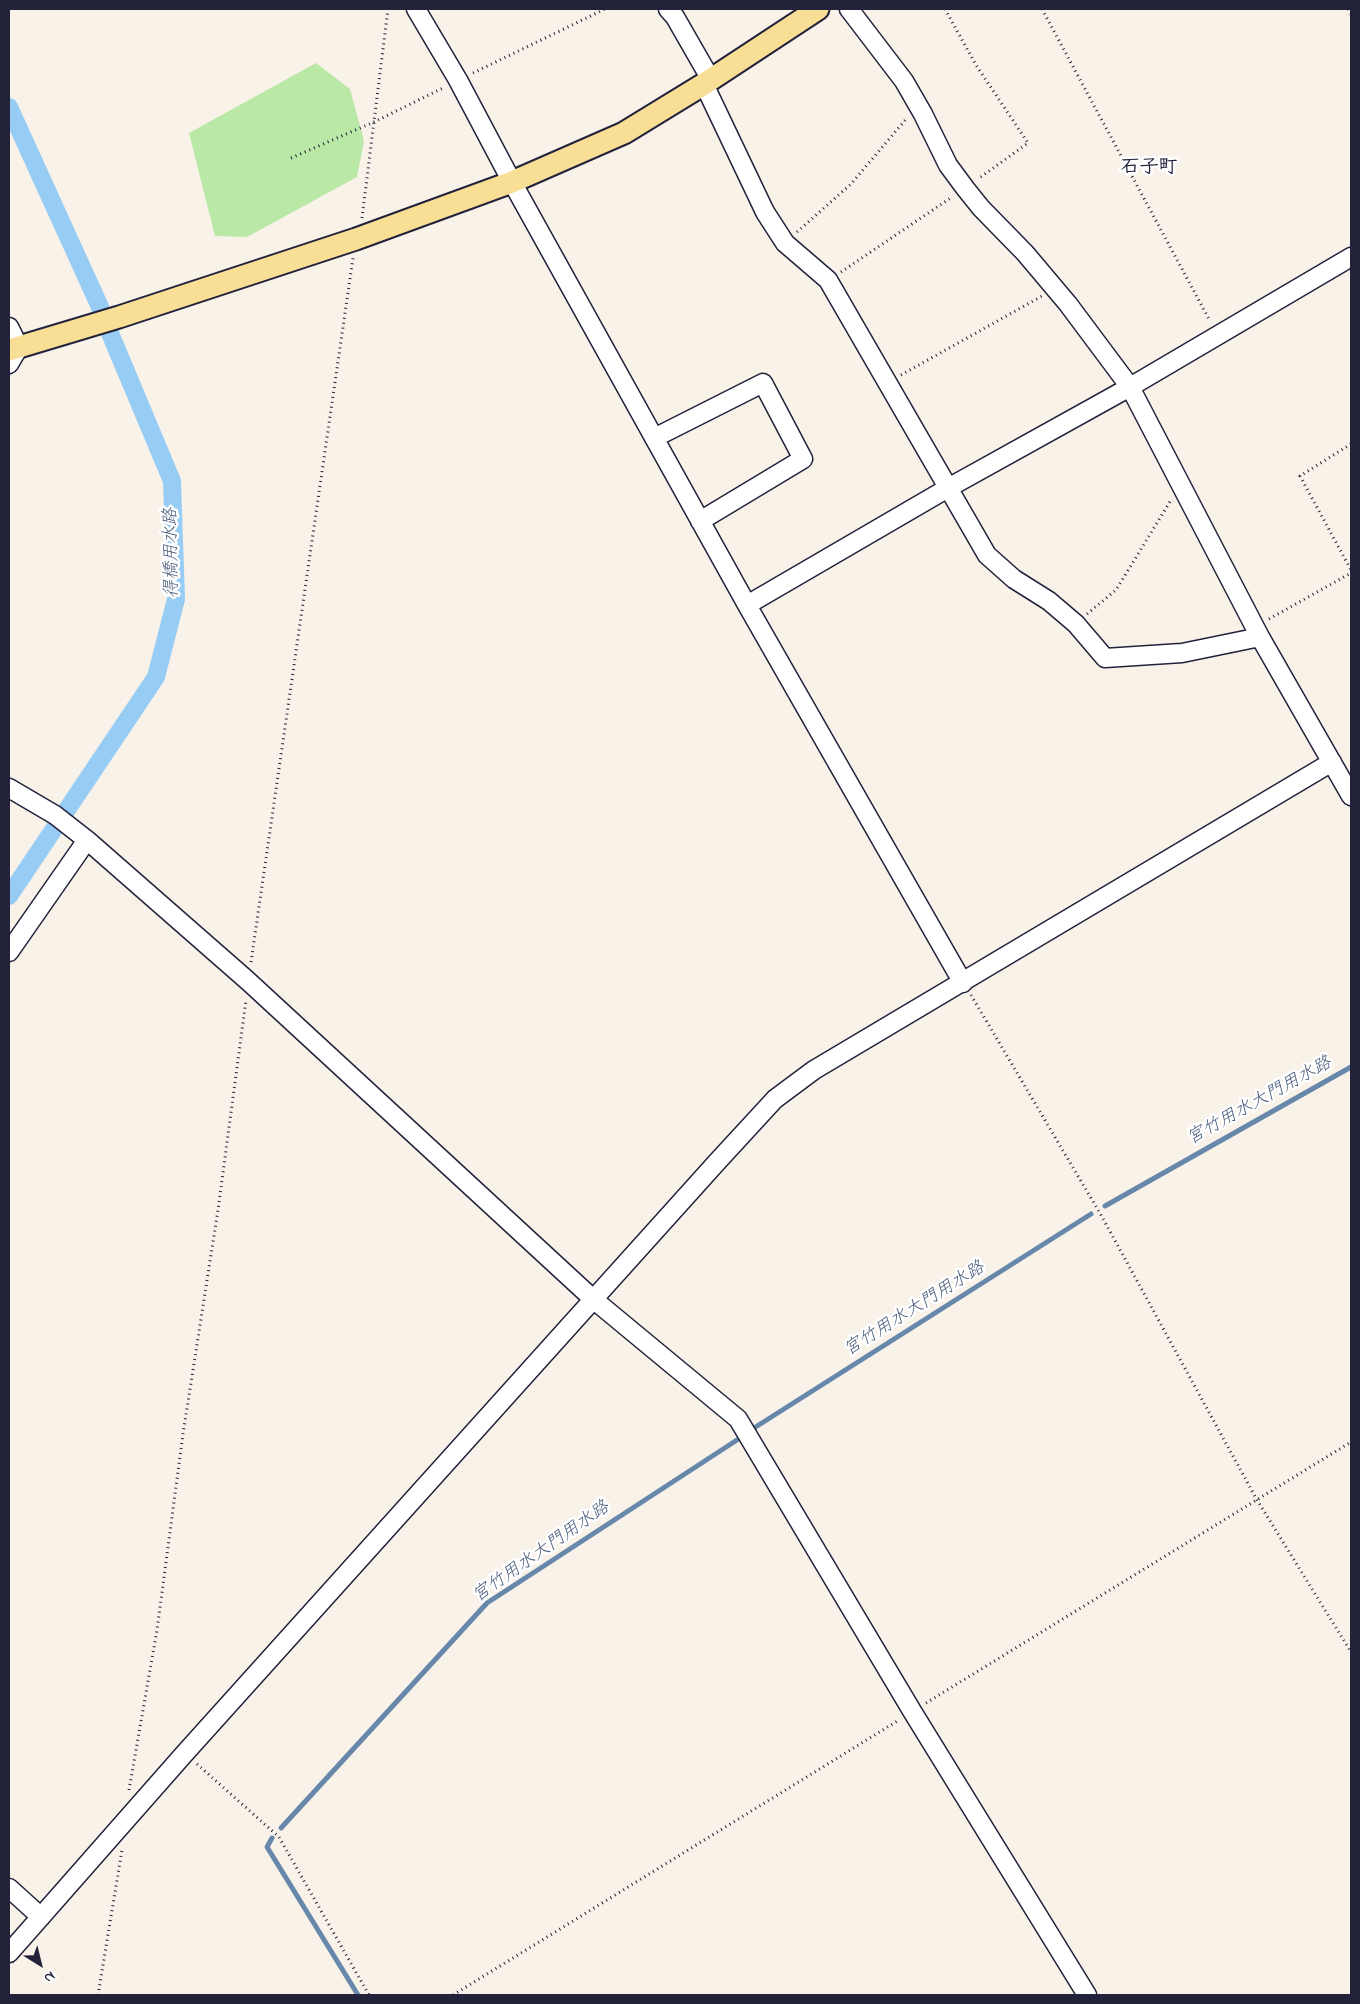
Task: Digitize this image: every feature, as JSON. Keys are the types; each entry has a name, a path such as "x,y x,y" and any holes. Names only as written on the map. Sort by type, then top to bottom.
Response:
{"main road":[{"path":"12,354 356,239 512,182 624,133 818,9"}],"street":[{"path":"416,9 458,80 512,182 747,605 963,983"},
{"path":"849,9 904,81 948,165 965,188 1055,288 1130,387 1257,632 1351,796"},
{"path":"676,11 765,212 785,243 828,280 987,555 1014,579 1049,601 1076,624 1105,658 1182,653 1257,632"},
{"path":"747,605 948,488 1130,387 1351,258"},
{"path":"9,327 12,354"},
{"path":"654,438 763,383 803,459 700,521"},
{"path":"9,1953 185,1753 775,1099 814,1070 1332,762"},
{"path":"9,788 55,815 87,840 248,981 593,1299 738,1419 912,1712 1087,1995"},
{"path":"9,952 87,840"},
{"path":"9,1888 41,1917"}],"path":[{"path":"128,1794 157,1630 183,1434 218,1210 248,981 356,239 364,210 388,9"},
{"path":"1042,9 1217,335"},
{"path":"1348,9 1351,14"},
{"path":"785,243 851,184 918,106"},
{"path":"887,382 1055,288"},
{"path":"1257,632 1351,571 1300,476 1351,444"},
{"path":"1076,624 1116,590 1180,484"},
{"path":"963,983 1101,1215 1257,1500 1351,1652"},
{"path":"453,1995 1351,1442"},
{"path":"185,1753 279,1837 369,1995"},
{"path":"98,1995 125,1829 123,1824"}],"green space":[{"path":"316,63 350,89 364,141 357,177 247,237 215,236 189,133"}],"waterway":[{"name":"得橋用水路","path":"9,107 100,307"},
{"name":"得橋用水路","path":"9,896 156,677 176,599 172,481 107,326"},
{"name":"宮竹用水大門用水路","path":"1105,1206 1351,1067"},
{"name":"宮竹用水大門用水路","path":"754,1428 1091,1214"},
{"name":"宮竹用水大門用水路","path":"281,1828 487,1603 740,1438"},
{"name":"宮竹用水大門用水路","path":"272,1838 267,1847 358,1995"}],"district":[{"name":"石子町","path":"1149,169"}]}
